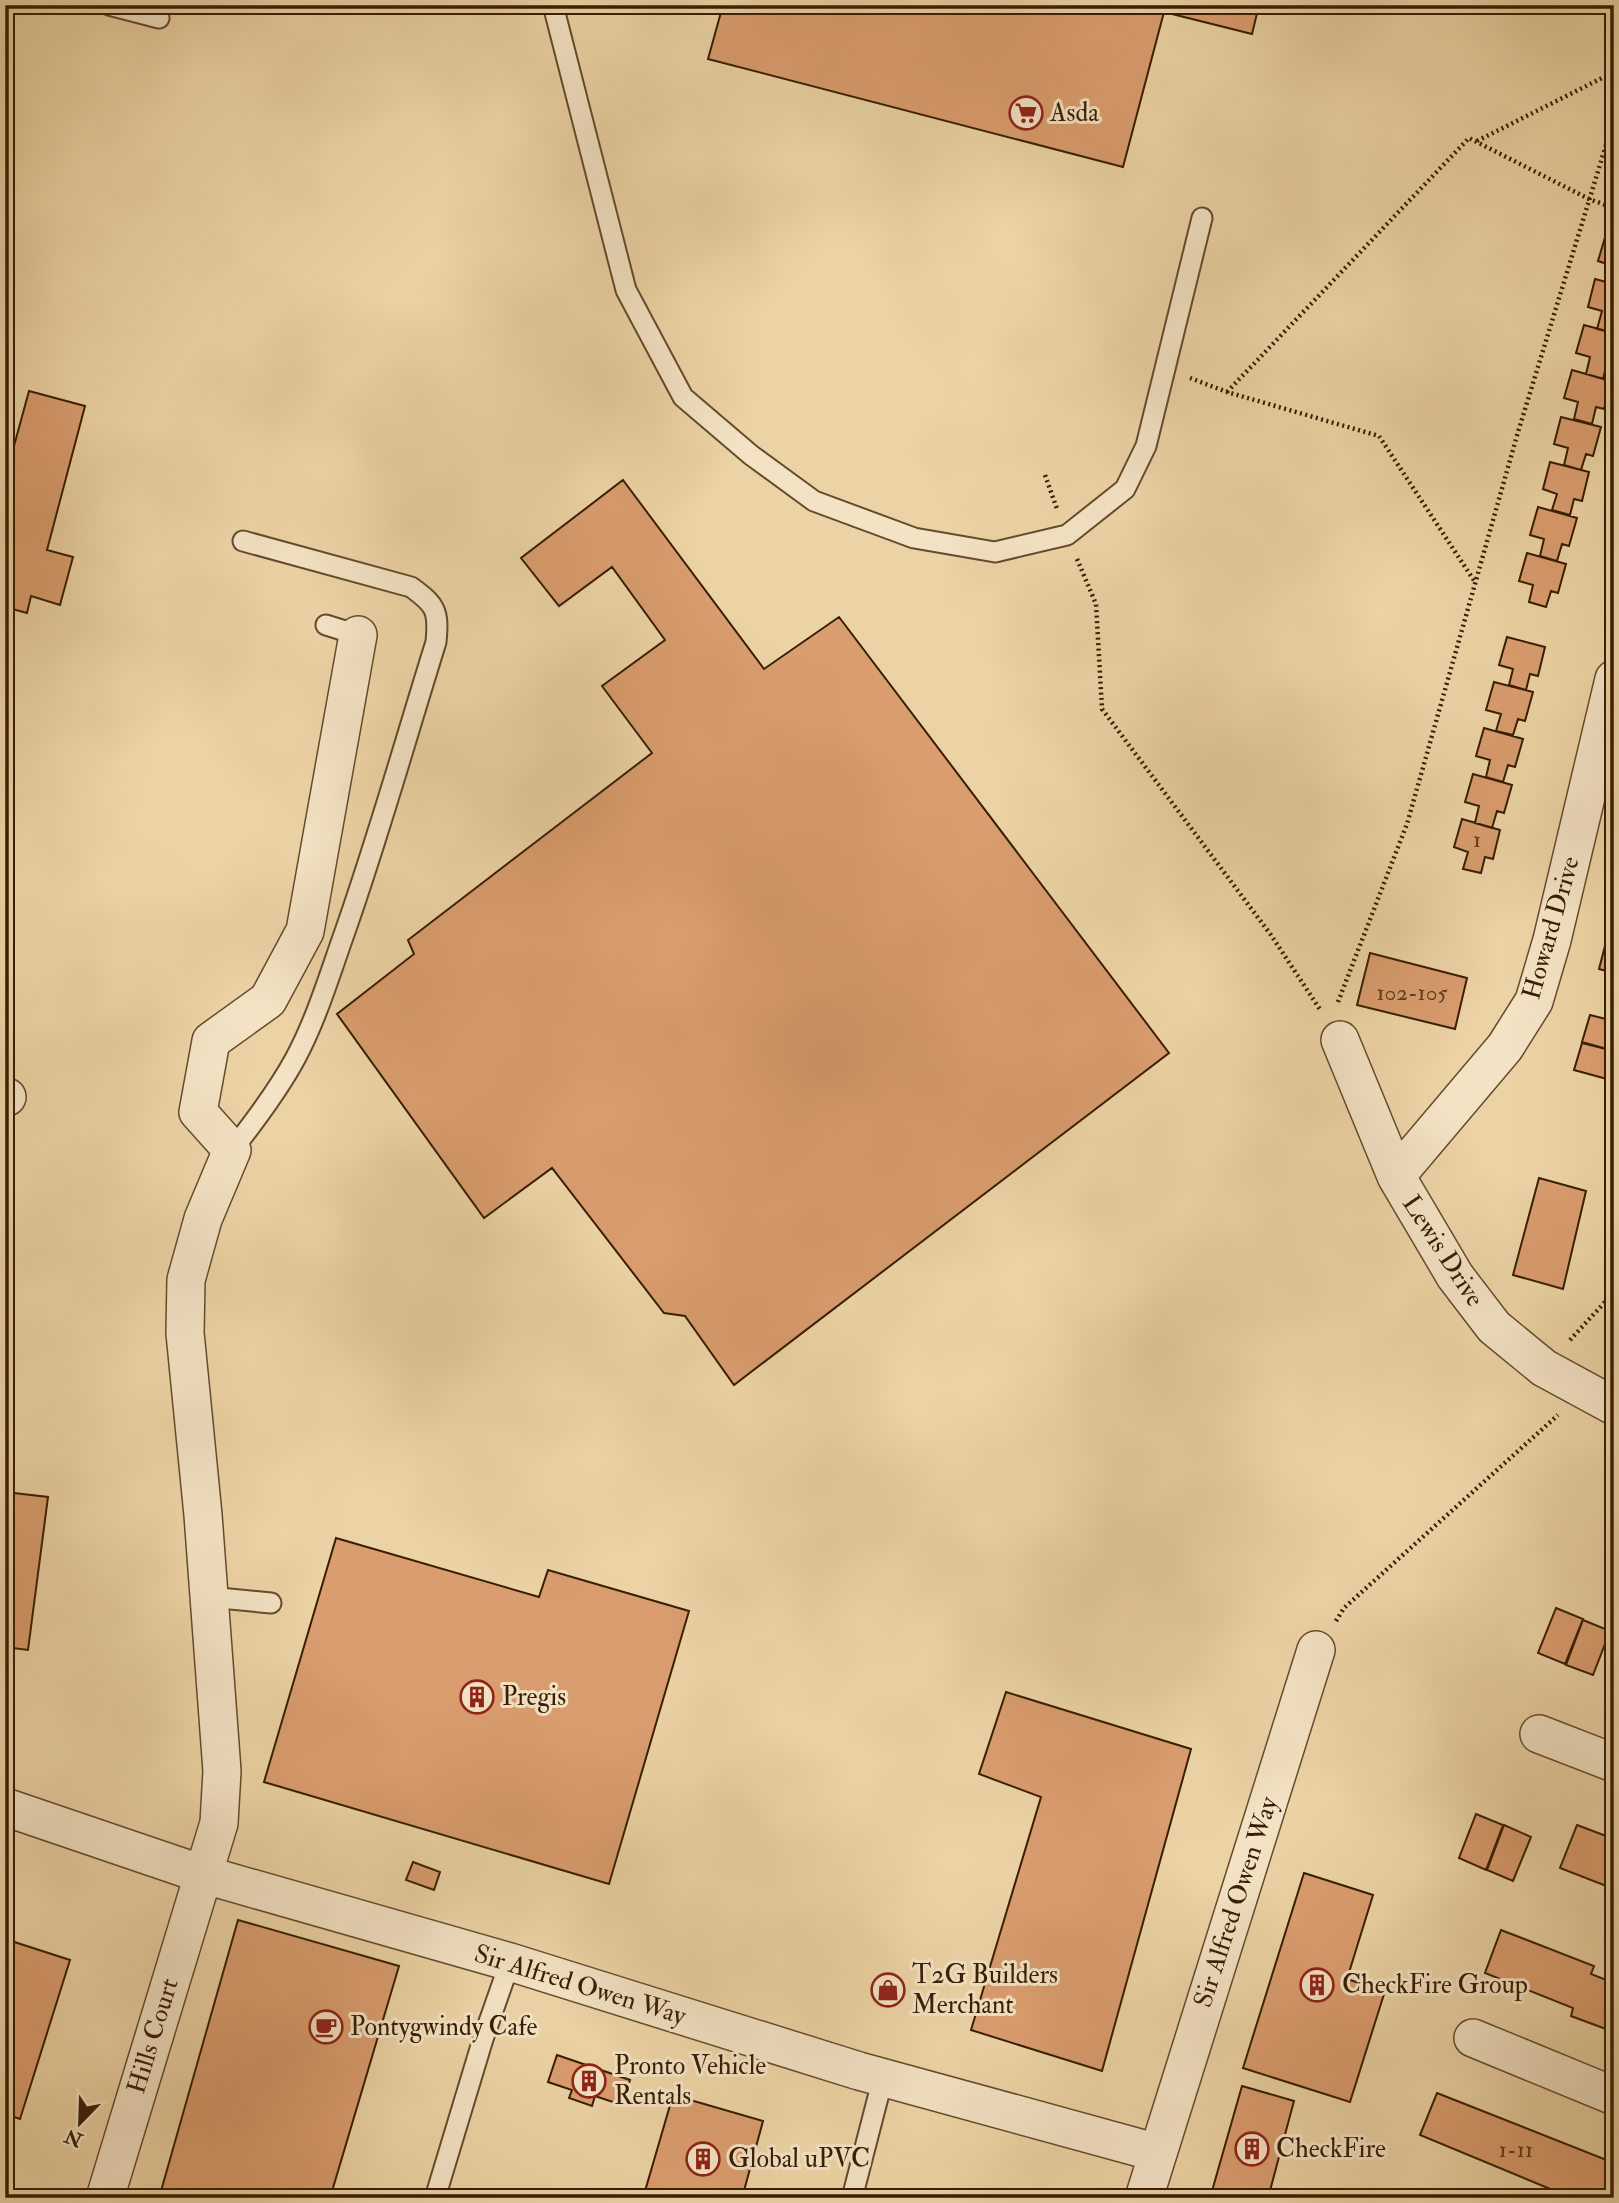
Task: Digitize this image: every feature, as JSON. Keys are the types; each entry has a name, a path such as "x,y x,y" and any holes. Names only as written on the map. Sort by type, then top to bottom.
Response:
{"street":[{"path":"232,1150 191,1107 211,1041 268,1000 305,931 342,630"},
{"name":"Howard Drive","path":"1396,1177 1504,1046 1534,1001 1552,940 1614,679"},
{"name":"Lewis Drive","path":"1335,1031 1396,1177 1455,1276 1494,1327 1544,1367 1600,1398"},
{"name":"Hills Court","path":"105,2198 219,1823 222,1771 185,1334 186,1280 203,1219 232,1150"},
{"name":"Sir Alfred Owen Way","path":"1144,2198 1316,1650"},
{"path":"1539,1734 1614,1763"},
{"name":"Sir Alfred Owen Way","path":"5,1807 202,1874 510,1962 883,2078 1157,2153"},
{"path":"1473,2038 1614,2096"}],"lane":[{"path":"109,5 159,18"},
{"path":"553,5 626,290 683,397 751,455 814,500 914,538 995,552 1067,535 1125,489 1146,446 1202,218"},
{"path":"232,1150 276,1091 296,1057 316,1012 391,795 436,642 438,618 431,601 411,587 243,541"},
{"path":"209,1597 271,1602"},
{"path":"435,2198 483,2039 510,1962"},
{"path":"852,2198 883,2078"}],"path":[{"path":"1476,142 1614,72"},
{"path":"1335,1031 1407,824 1475,583 1614,119"},
{"path":"1227,392 1468,138 1589,199 1614,208"},
{"path":"1165,368 1227,392 1379,436 1475,583"},
{"path":"1045,475 1096,604 1102,709 1264,925 1335,1031"},
{"path":"1544,1367 1605,1302 1614,1287"},
{"path":"1316,1650 1344,1608 1600,1398"}],"building":[{"name":"Asda","path":"723,5 1259,5 1252,34 1164,12 1123,167 708,59"},
{"path":"1606,234 1614,236 1614,284 1608,282 1613,266 1598,261"},
{"path":"1595,279 1614,284 1614,333 1597,329 1602,311 1588,307"},
{"path":"1584,325 1614,333 1614,364 1607,363 1603,379 1586,374 1590,357 1576,353"},
{"path":"1572,370 1611,381 1604,409 1596,407 1592,424 1574,419 1578,402 1564,398"},
{"path":"29,391 85,406 47,550 73,557 60,605 31,596 27,613 5,607 5,479"},
{"path":"1561,417 1601,427 1593,456 1586,454 1581,470 1564,465 1568,448 1554,444"},
{"path":"1550,462 1589,472 1582,501 1574,499 1570,515 1552,510 1557,494 1543,489"},
{"path":"623,480 764,669 839,617 1169,1053 734,1385 685,1316 664,1313 552,1168 484,1218 337,1014 414,954 408,940 652,753 602,686 665,640 612,567 559,606 521,558"},
{"path":"1538,507 1577,518 1569,546 1562,544 1557,561 1540,556 1544,539 1530,535"},
{"path":"1527,553 1566,564 1558,593 1551,591 1546,607 1529,602 1533,585 1519,581"},
{"path":"1507,637 1545,647 1538,676 1530,674 1526,690 1509,685 1513,669 1499,665"},
{"path":"1494,682 1533,692 1525,721 1518,719 1513,735 1496,731 1501,714 1486,710"},
{"path":"1484,728 1523,739 1515,767 1508,765 1503,782 1486,777 1490,760 1476,756"},
{"path":"1473,774 1512,785 1504,813 1497,811 1492,828 1475,823 1479,806 1465,802"},
{"path":"1462,819 1500,830 1493,859 1485,857 1481,873 1463,869 1468,852 1454,847"},
{"path":"1614,914 1614,943 1606,941"},
{"path":"1606,942 1614,944 1614,973 1599,969"},
{"path":"1370,953 1467,978 1455,1029 1357,1005"},
{"path":"1590,1015 1614,1021 1614,1051 1582,1042"},
{"path":"1582,1043 1614,1051 1614,1081 1574,1070"},
{"path":"1539,1178 1586,1191 1563,1289 1513,1275"},
{"path":"5,1492 48,1497 28,1650 5,1647"},
{"name":"Pregis","path":"336,1538 539,1597 548,1570 689,1611 609,1884 264,1782"},
{"path":"1556,1608 1583,1619 1565,1664 1538,1653"},
{"path":"1583,1620 1610,1631 1593,1675 1566,1665"},
{"path":"1006,1692 1191,1749 1102,2071 971,2030 1041,1797 979,1774"},
{"path":"1476,1814 1503,1825 1486,1870 1459,1858"},
{"path":"1504,1825 1531,1837 1513,1881 1487,1870"},
{"path":"1577,1825 1614,1839 1614,1889 1560,1868"},
{"path":"413,1862 440,1872 434,1890 406,1880"},
{"name":"CheckFire Group","path":"1304,1873 1373,1895 1347,1979 1385,1991 1350,2102 1243,2068"},
{"path":"238,1920 399,1966 330,2198 159,2198"},
{"path":"1501,1930 1594,1966 1591,1974 1614,1983 1614,2032 1571,2016 1573,2008 1485,1973"},
{"path":"5,1939 70,1960 20,2119 5,2114"},
{"name":"Pronto Vehicle Rentals","path":"557,2055 630,2080 622,2105 595,2096 592,2106 569,2098 572,2090 548,2082"},
{"name":"CheckFire","path":"1242,2086 1294,2101 1268,2198 1210,2198"},
{"path":"1437,2093 1614,2163 1614,2177 1606,2198 1572,2198 1420,2135"},
{"name":"Global uPVC","path":"673,2095 763,2121 742,2198 643,2198"}],"place":[{"name":"Asda","path":"1026,113"},
{"name":"Pregis","path":"477,1697"},
{"name":"CheckFire Group","path":"1317,1985"},
{"name":"T2G Builders Merchant","path":"888,1990"},
{"name":"Pontygwindy Cafe","path":"326,2027"},
{"name":"Pronto Vehicle Rentals","path":"589,2081"},
{"name":"CheckFire","path":"1252,2149"},
{"name":"Global uPVC","path":"703,2159"}]}
